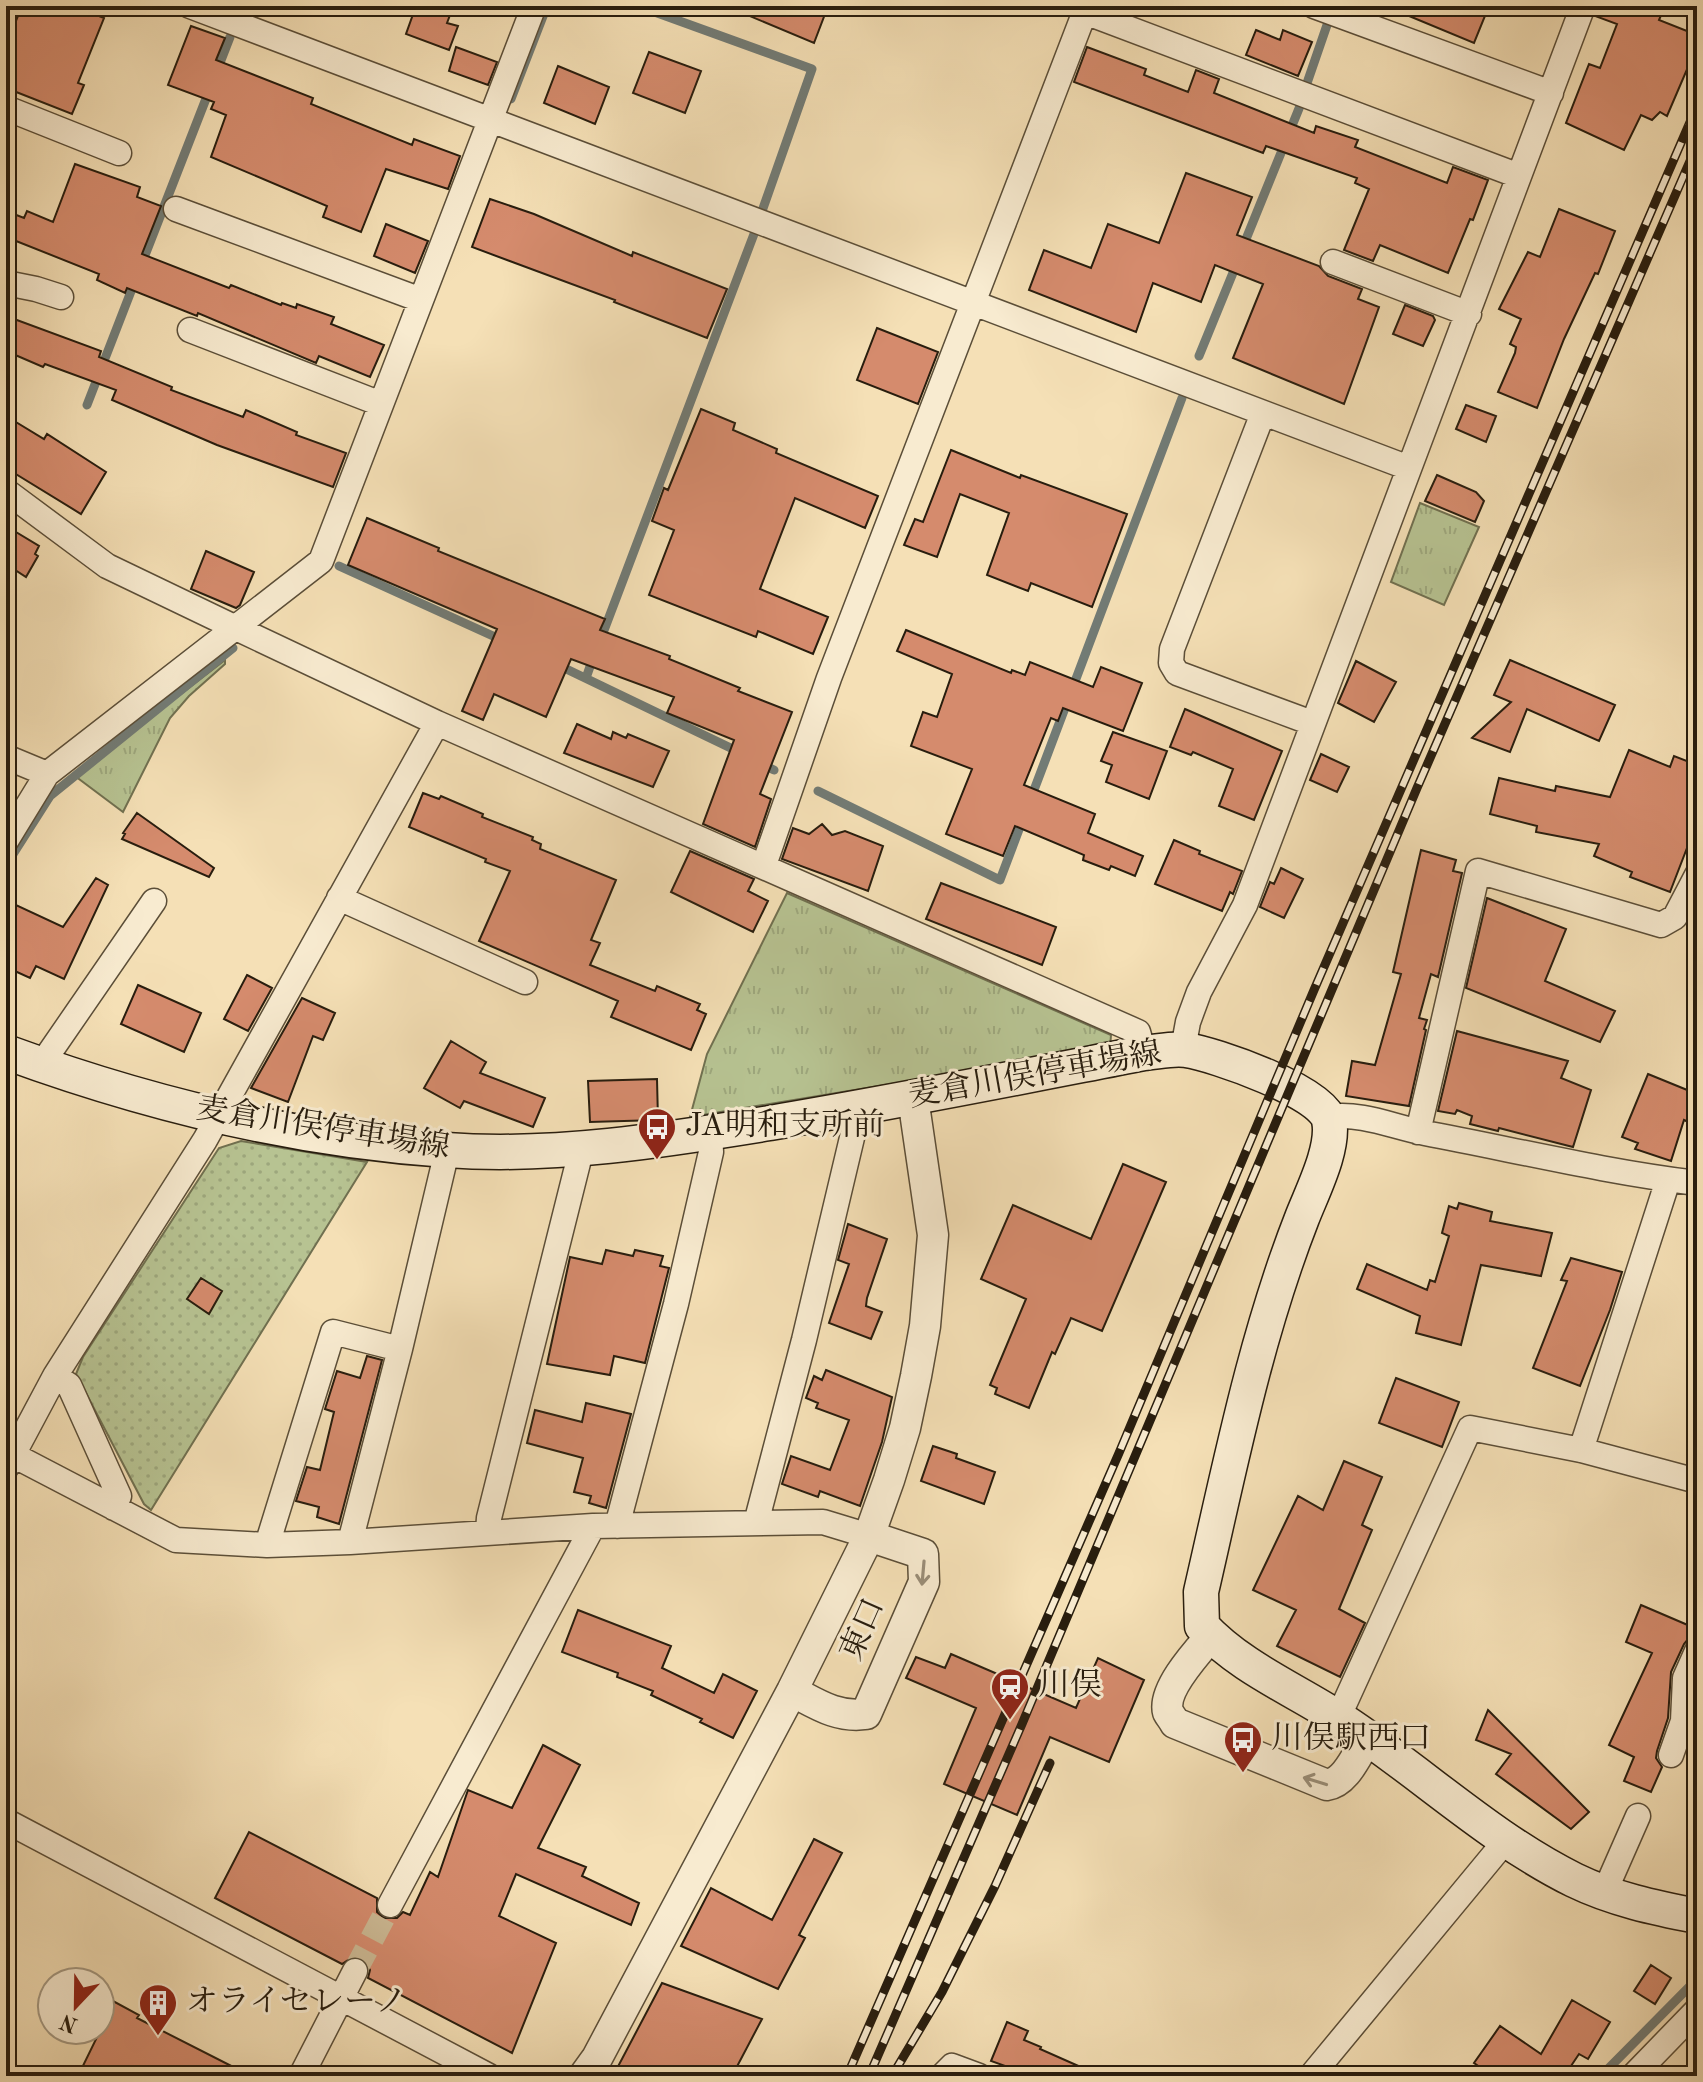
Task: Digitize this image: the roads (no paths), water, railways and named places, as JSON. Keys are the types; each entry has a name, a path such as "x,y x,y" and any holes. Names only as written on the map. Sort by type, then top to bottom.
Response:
{"main road":[{"name":"麦倉川俣停車場線","path":"6,1052 158,1103 326,1137 447,1151 582,1147 710,1133 1144,1053 1183,1049 1215,1056 1277,1081 1315,1101 1329,1117"},
{"path":"1329,1117 1330,1135 1324,1161 1277,1282 1201,1592 1202,1626 1240,1658 1368,1738 1538,1861 1578,1882 1632,1902 1697,1916"}],"street":[{"path":"190,6 1409,468"},
{"path":"6,841 47,774 321,561 534,6"},
{"path":"1314,6 1551,93"},
{"path":"1183,1049 1188,1022 1199,992 1238,922 1583,6"},
{"path":"764,865 829,678 1086,9 1519,176"},
{"path":"6,108 119,153"},
{"path":"176,209 421,300"},
{"path":"1333,262 1469,314"},
{"path":"6,283 61,297"},
{"path":"190,330 381,404"},
{"path":"1263,413 1172,649 1171,663 1177,673 1312,723"},
{"path":"6,491 107,566 437,723 1138,1032 1144,1053"},
{"path":"437,723 219,1116 55,1376 9,1462 114,1508 176,1540 267,1545 605,1526 823,1522 869,1536"},
{"path":"6,757 47,774"},
{"path":"1418,1132 1478,871 1661,925 1675,917 1697,875"},
{"path":"339,898 525,982"},
{"path":"41,1065 154,901"},
{"path":"584,2076 597,2058 792,1691 869,1536 905,1428 925,1326 933,1235 913,1098"},
{"path":"756,1523 804,1340 855,1125 851,1109"},
{"path":"1329,1117 1356,1117 1418,1132 1697,1183"},
{"path":"390,1905 605,1526 676,1304 711,1152 710,1133"},
{"path":"488,1531 582,1147"},
{"path":"350,1542 447,1151"},
{"path":"1581,1450 1668,1180"},
{"path":"267,1545 333,1332 400,1349"},
{"path":"55,1376 69,1385 119,1496 114,1508"},
{"path":"1338,1718 1470,1428 1581,1450 1697,1481"},
{"name":"東口","path":"792,1691 836,1713 851,1716 866,1714 924,1582 926,1565 923,1554 869,1536"},
{"path":"1211,1636 1189,1662 1170,1694 1167,1710 1175,1723 1327,1785 1342,1778 1368,1738"},
{"path":"1671,1755 1683,1721 1685,1678 1697,1651"},
{"path":"1605,1891 1638,1816"},
{"path":"6,1821 489,2076"},
{"path":"1311,2076 1507,1839"},
{"path":"301,2076 355,1971"},
{"path":"1633,2076 1697,2010"},
{"path":"942,2076 952,2066 979,2076"}],"waterway":[{"path":"511,99 547,6"},
{"path":"600,641 754,234 812,69 638,6"},
{"path":"1306,86 1327,25"},
{"path":"216,73 230,37"},
{"path":"142,263 209,91"},
{"path":"1242,249 1300,106"},
{"path":"1199,356 1237,263"},
{"path":"87,405 135,281"},
{"path":"1031,798 1182,398"},
{"path":"339,566 504,641"},
{"path":"6,865 50,796 233,648"},
{"path":"586,678 594,655"},
{"path":"558,665 739,752"},
{"path":"759,763 774,770"},
{"path":"818,791 1000,880 1023,819"},
{"path":"1601,2076 1697,1979"}],"tunnel":[{"path":"355,1971 390,1905"}],"railway":[{"path":"847,2076 1119,1453 1314,990 1697,106"},
{"path":"869,2076 1022,1724 1417,788 1697,145"},
{"path":"892,2076 942,1992 995,1886 1050,1763"}],"place":[{"name":"JA明和支所前","path":"657,1161"},
{"name":"川俣","path":"1010,1721"},
{"name":"川俣駅西口","path":"1243,1774"},
{"name":"オライセレーノ","path":"158,2037"}]}
